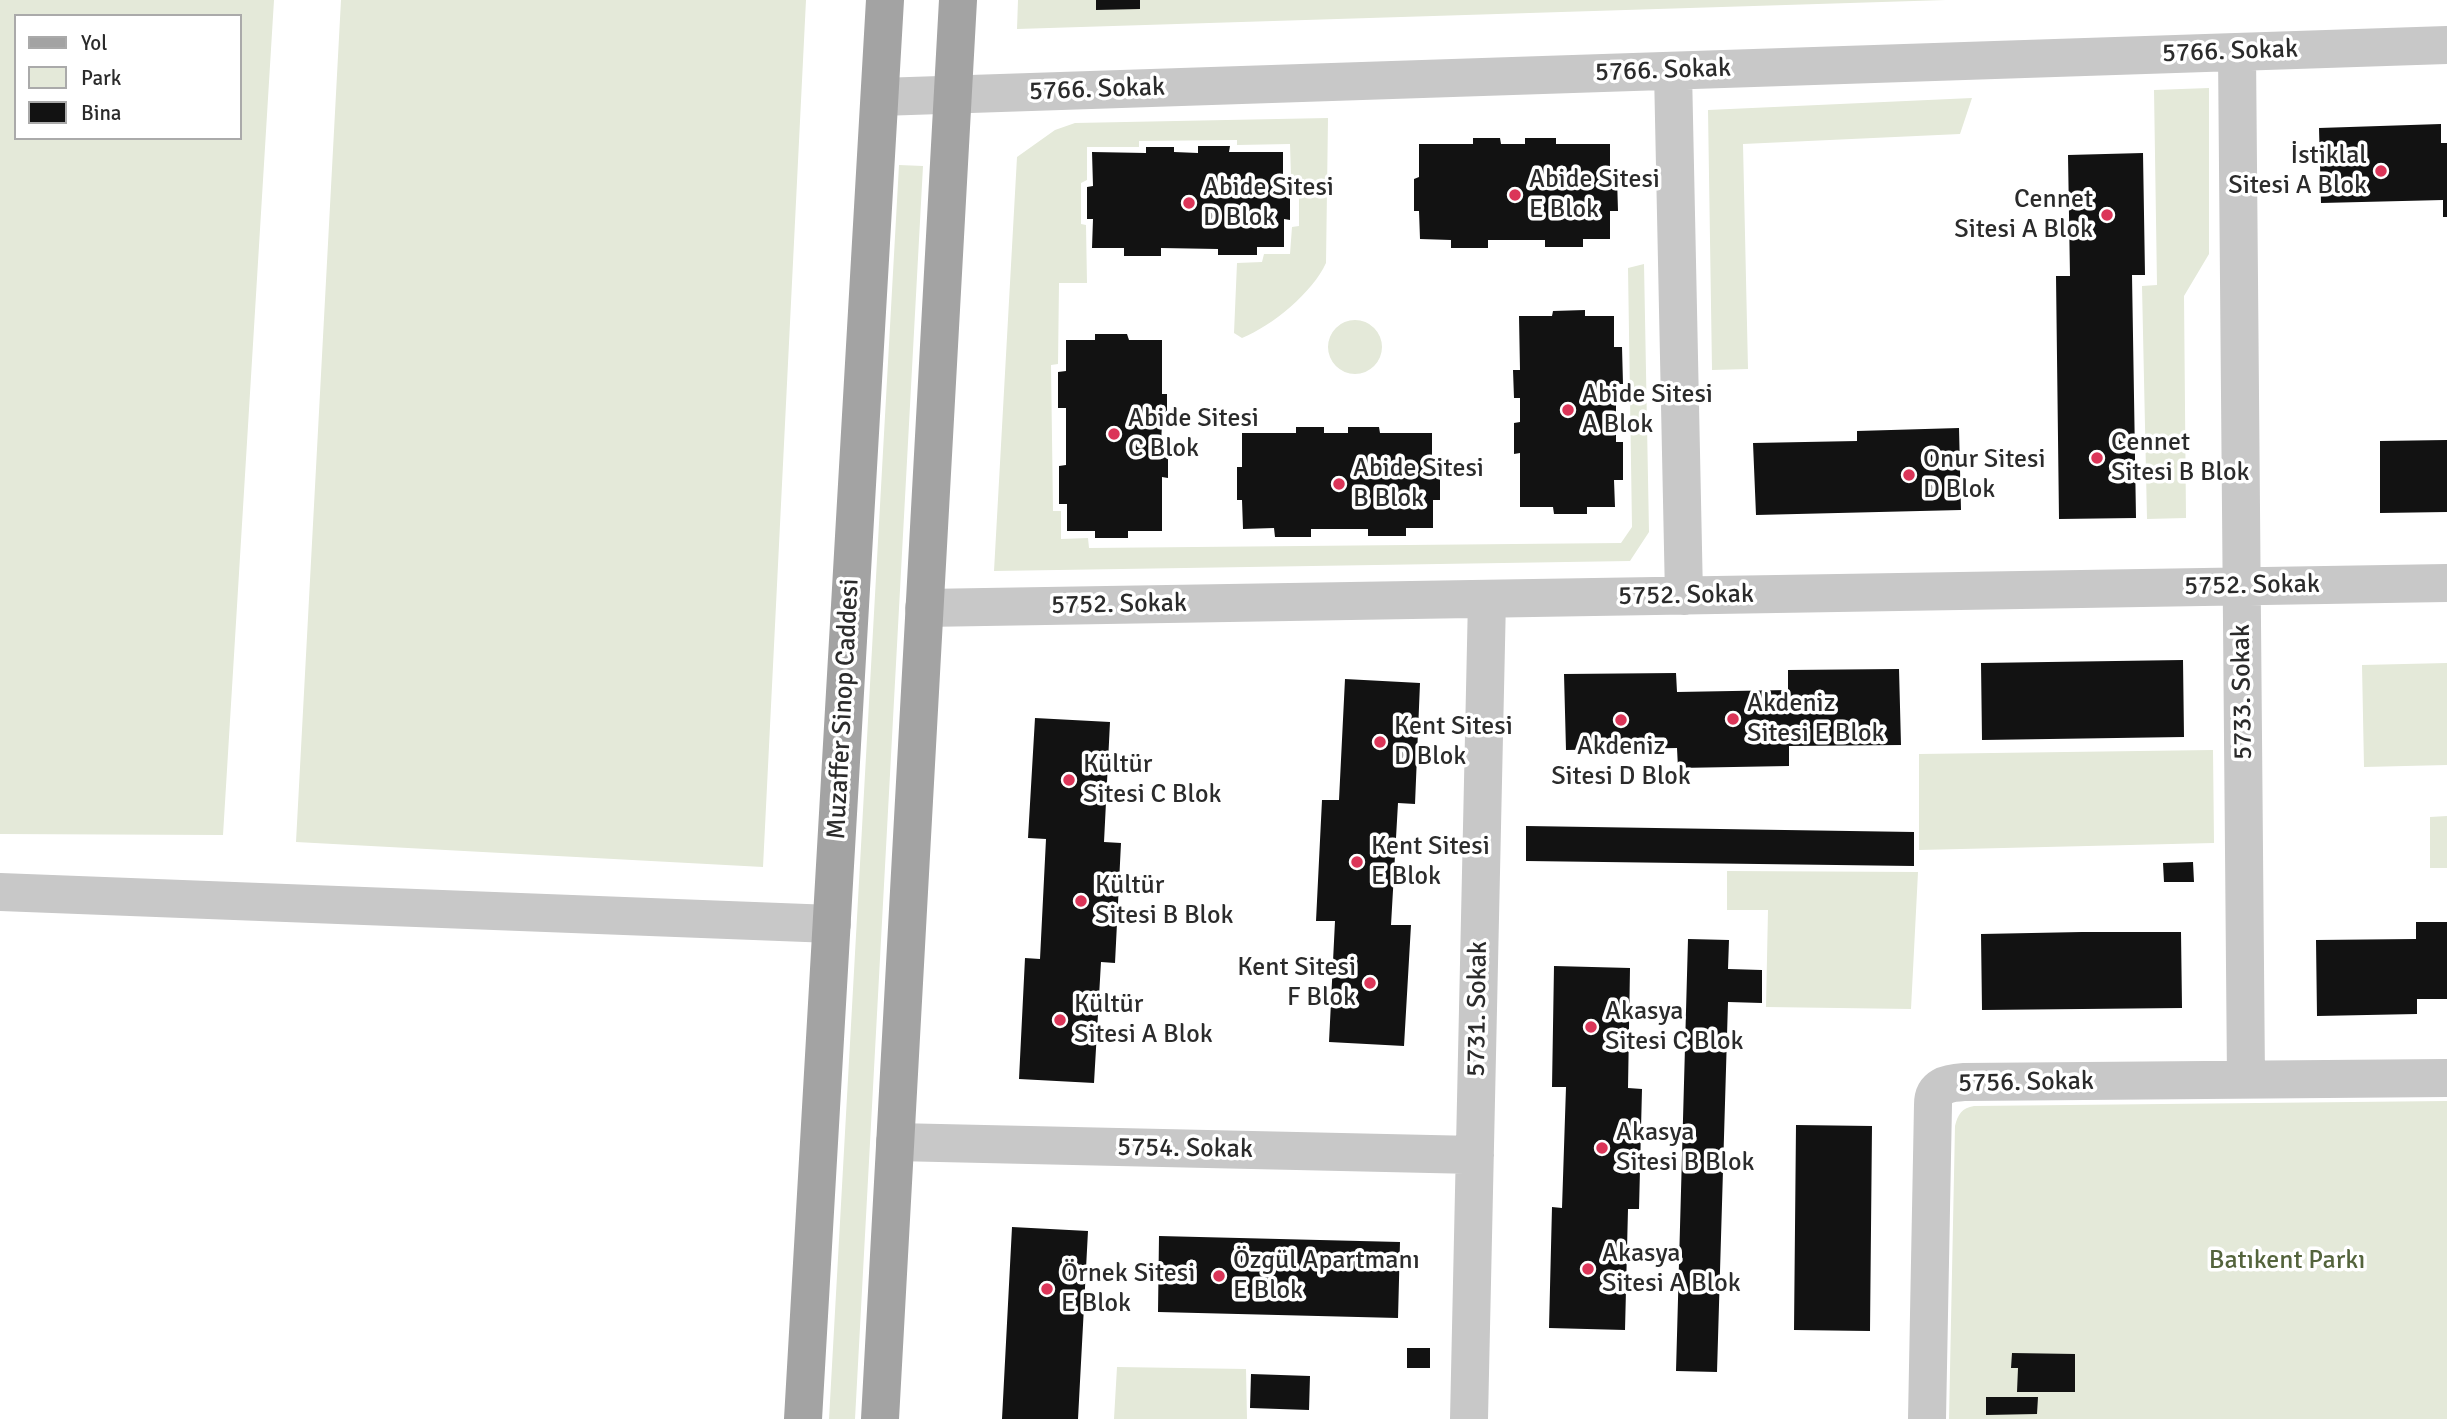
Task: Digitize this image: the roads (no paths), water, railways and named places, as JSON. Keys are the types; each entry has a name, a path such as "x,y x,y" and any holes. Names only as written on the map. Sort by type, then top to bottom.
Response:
{"main road":[{"name":"Muzaffer Sinop Caddesi","path":"803,1419 885,0"},
{"path":"880,1419 958,0"}],"street":[{"name":"5766. Sokak","path":"880,97 2447,45"},
{"name":"5733. Sokak","path":"2237,52 2246,1079"},
{"path":"1673,71 1684,596"},
{"name":"5752. Sokak","path":"924,608 2447,583"},
{"name":"5731. Sokak","path":"1469,1419 1487,599"},
{"path":"0,892 832,924"},
{"name":"5756. Sokak","path":"1927,1419 1933,1105 1937,1090 1947,1084 1964,1082 2447,1078"},
{"name":"5754. Sokak","path":"895,1142 1475,1155"}],"place":[{"name":"İstiklal Sitesi A Blok","path":"2381,171"},
{"name":"Abide Sitesi E Blok","path":"1515,195"},
{"name":"Abide Sitesi D Blok","path":"1189,203"},
{"name":"Cennet Sitesi A Blok","path":"2107,215"},
{"name":"Abide Sitesi A Blok","path":"1568,410"},
{"name":"Abide Sitesi C Blok","path":"1114,434"},
{"name":"Cennet Sitesi B Blok","path":"2097,458"},
{"name":"Onur Sitesi D Blok","path":"1909,475"},
{"name":"Abide Sitesi B Blok","path":"1339,484"},
{"name":"Akdeniz Sitesi E Blok","path":"1733,719"},
{"name":"Akdeniz Sitesi D Blok","path":"1621,720"},
{"name":"Kent Sitesi D Blok","path":"1380,742"},
{"name":"Kültür Sitesi C Blok","path":"1069,780"},
{"name":"Kent Sitesi E Blok","path":"1357,862"},
{"name":"Kültür Sitesi B Blok","path":"1081,901"},
{"name":"Kent Sitesi F Blok","path":"1370,983"},
{"name":"Kültür Sitesi A Blok","path":"1060,1020"},
{"name":"Akasya Sitesi C Blok","path":"1591,1027"},
{"name":"Akasya Sitesi B Blok","path":"1602,1148"},
{"name":"Akasya Sitesi A Blok","path":"1588,1269"},
{"name":"Özgül Apartmanı E Blok","path":"1219,1276"},
{"name":"Örnek Sitesi E Blok","path":"1047,1289"}],"park label":[{"name":"Batıkent Parkı","path":"2287,1261"}]}
